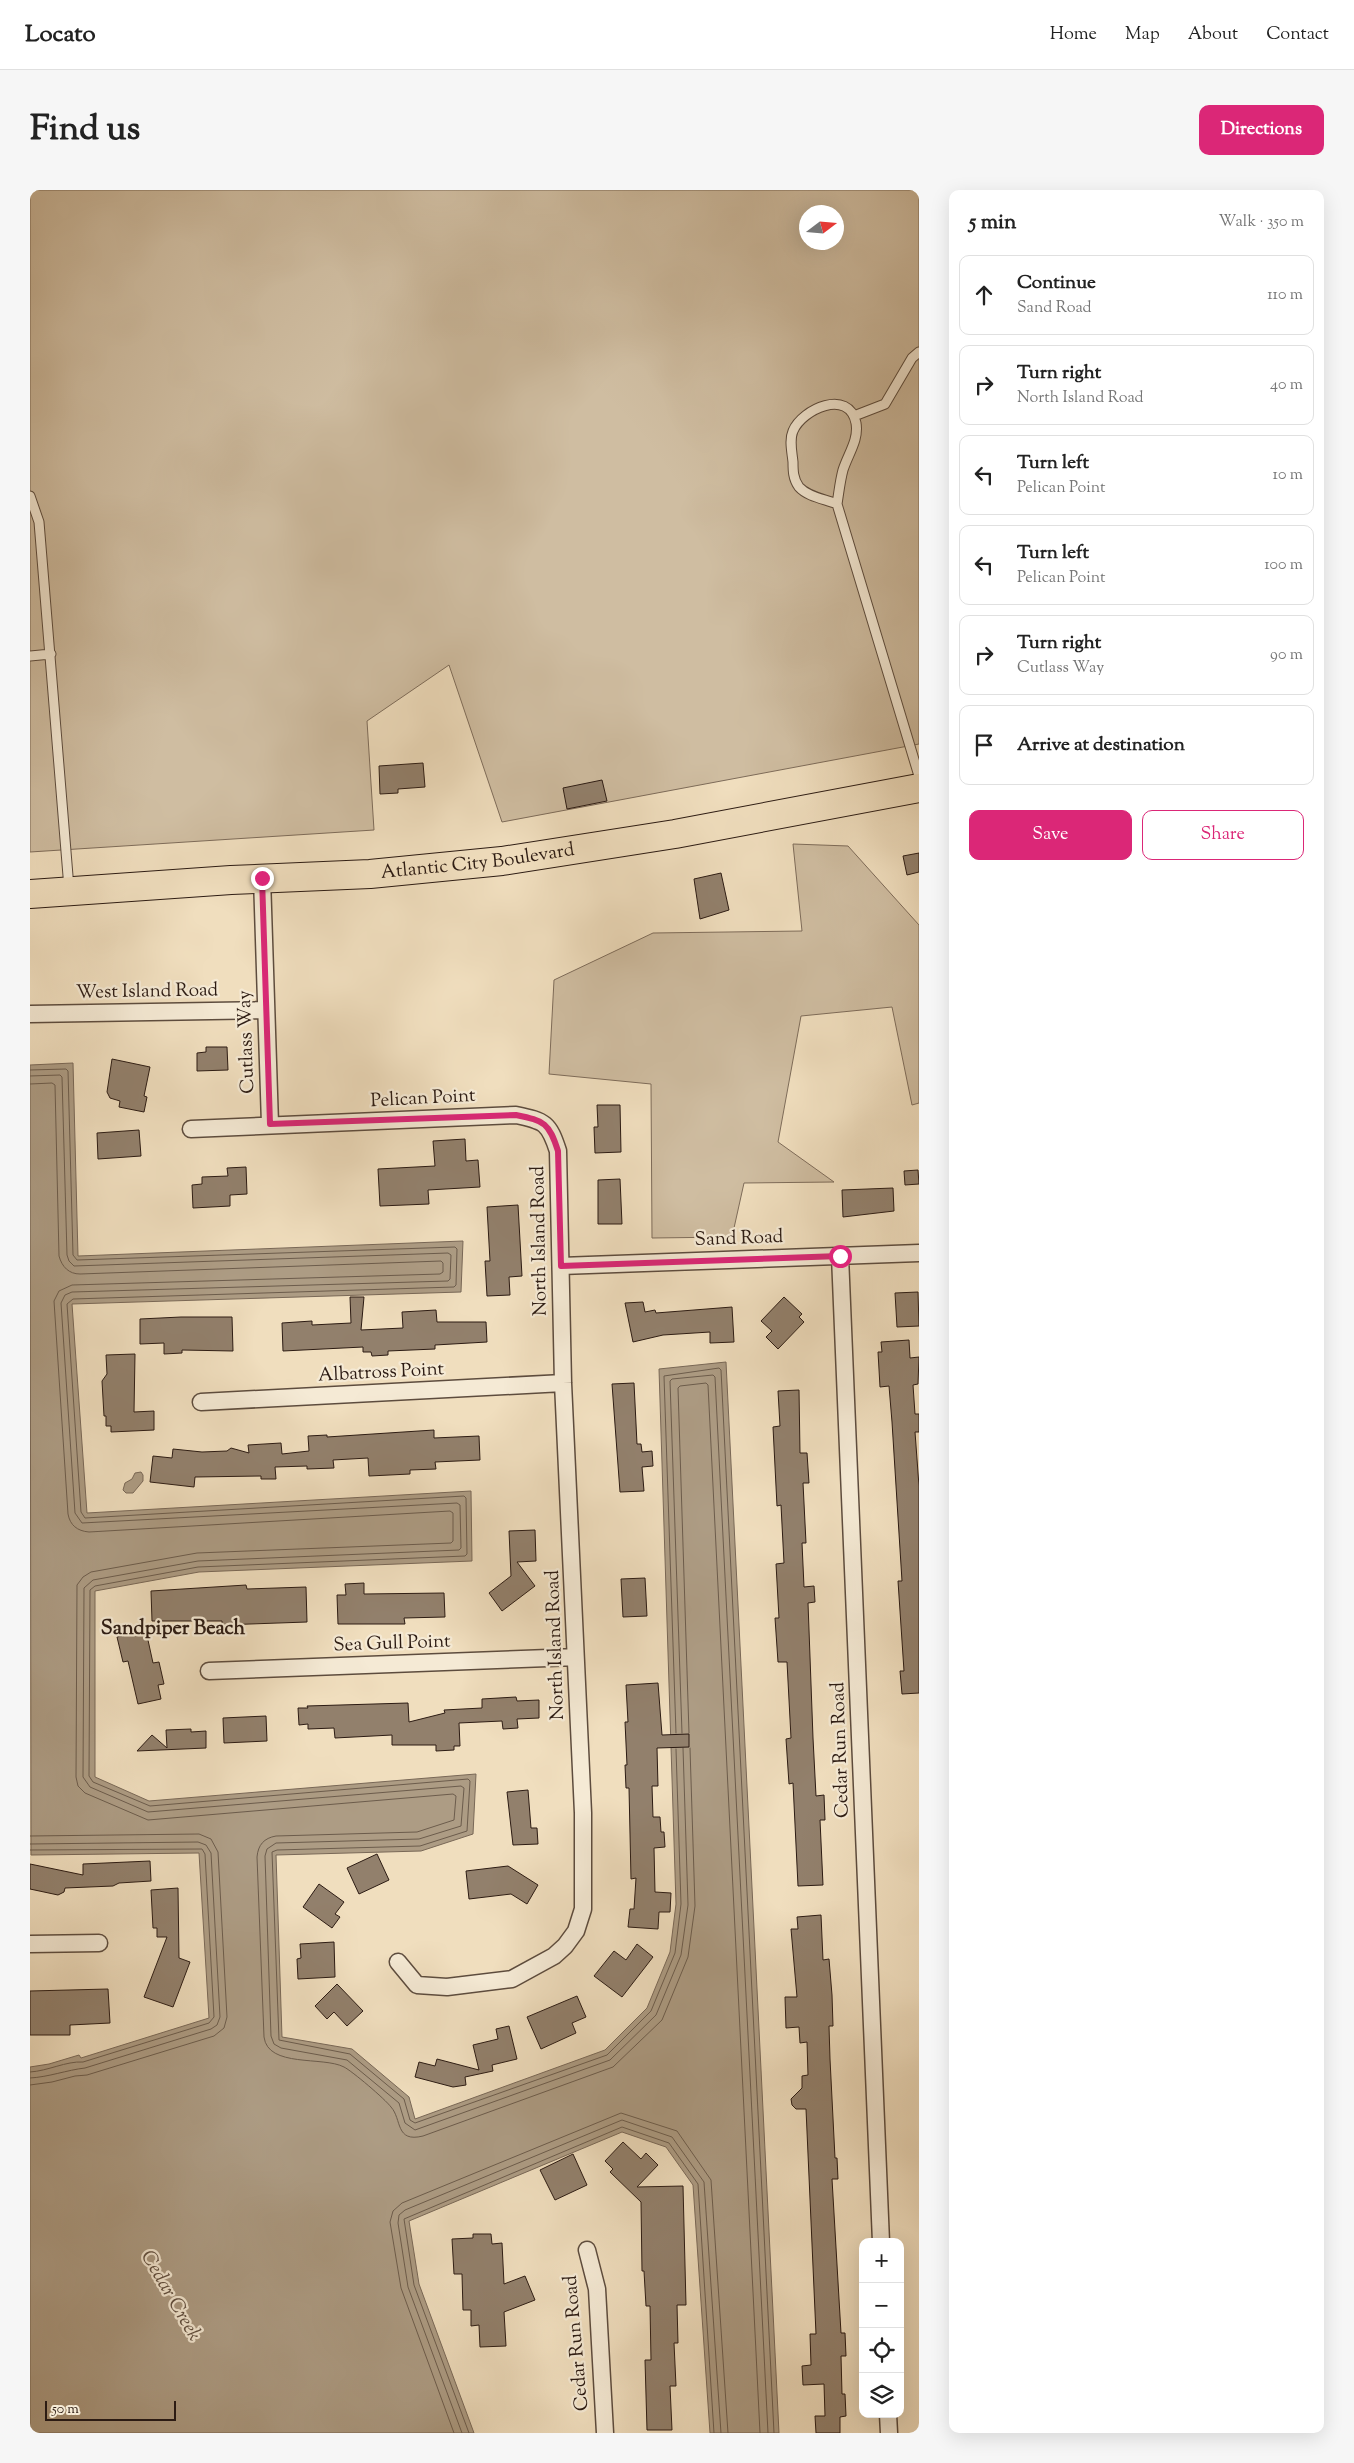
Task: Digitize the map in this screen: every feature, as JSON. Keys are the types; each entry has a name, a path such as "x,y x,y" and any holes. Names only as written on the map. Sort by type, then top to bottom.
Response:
{"highway":[{"name":"Atlantic City Boulevard","path":"30,894 262,878 370,874 502,861 675,834 919,788"}],"street":[{"name":"Cutlass Way","path":"262,878 270,1124"},
{"name":"West Island Road","path":"30,1014 265,1010"},
{"name":"Pelican Point","path":"270,1124 516,1115 540,1120 552,1133 558,1151"},
{"path":"191,1130 270,1124"},
{"name":"North Island Road","path":"398,1962 417,1984 447,1986 512,1979 554,1956 576,1931 583,1909 583,1813 563,1383 558,1151"},
{"name":"Sand Road","path":"561,1266 919,1253"},
{"name":"Cedar Run Road","path":"840,1256 881,2238"},
{"name":"Albatross Point","path":"201,1402 563,1383"},
{"name":"Sea Gull Point","path":"209,1671 575,1657"},
{"path":"30,1944 99,1943"},
{"name":"Cedar Run Road","path":"587,2250 597,2289 605,2433"},
{"path":"888,2418 889,2433"}],"lane":[{"path":"854,416 885,404 912,358 919,352"},
{"path":"837,504 807,493 799,486 794,476 792,433 805,415 830,404 841,404 848,408 854,416 856,432 844,469 837,504 919,776"},
{"path":"30,496 39,522 69,890"},
{"path":"30,656 51,654"}],"shaded area":[{"path":"30,190 919,190 919,744 502,822 449,665 367,721 374,830 30,852"},
{"path":"793,844 848,846 919,925 919,1103 912,1105 892,1007 801,1016 778,1142 834,1182 744,1183 732,1237 652,1238 651,1084 549,1074 554,980 653,933 802,931"}],"water":[{"name":"Cedar Creek","path":"73,1063 78,1256 463,1241 461,1292 72,1304 87,1513 471,1491 472,1561 199,1572 95,1591 95,1777 149,1801 476,1774 473,1834 421,1851 276,1855 282,2037 352,2049 409,2097 415,2119 605,2050 647,2008 670,1952 676,1904 659,1369 726,1362 779,2433 710,2433 693,2185 666,2147 622,2132 409,2221 419,2284 474,2433 30,2433 30,2067 49,2064 79,2055 81,2058 209,2018 199,1853 31,1855 30,1065"},
{"path":"141,1472 143,1481 133,1493 126,1493 123,1490 125,1483 132,1479 135,1473"}],"building":[{"path":"423,763 425,787 398,789 398,793 380,794 379,766"},
{"path":"602,780 607,801 567,809 563,788"},
{"path":"919,853 919,872 907,875 903,856"},
{"path":"721,873 729,910 700,919 694,879"},
{"path":"206,1047 227,1047 228,1070 197,1071 197,1053 206,1052"},
{"path":"112,1059 150,1067 144,1096 147,1097 144,1112 119,1107 120,1101 110,1098 107,1092"},
{"path":"597,1105 620,1105 621,1152 595,1153 594,1127 598,1127"},
{"path":"139,1130 141,1156 98,1159 97,1133"},
{"path":"465,1139 466,1161 478,1160 480,1187 428,1190 429,1204 380,1206 378,1169 435,1166 433,1141"},
{"path":"246,1167 247,1194 230,1195 230,1206 193,1208 192,1185 202,1184 202,1177 228,1176 227,1168"},
{"path":"918,1170 919,1184 905,1185 904,1171"},
{"path":"620,1179 622,1224 598,1224 598,1180"},
{"path":"893,1188 894,1211 843,1217 842,1190"},
{"path":"518,1205 522,1276 509,1277 510,1295 487,1296 485,1261 490,1261 487,1207"},
{"path":"918,1292 919,1326 897,1327 895,1293"},
{"path":"350,1297 364,1297 361,1330 403,1328 402,1312 436,1310 437,1322 486,1322 487,1342 435,1345 435,1349 388,1351 388,1355 372,1356 371,1352 363,1352 363,1347 283,1351 282,1323 312,1321 312,1325 351,1323"},
{"path":"784,1297 802,1314 799,1317 804,1322 778,1349 766,1337 772,1331 761,1321"},
{"path":"643,1302 645,1312 655,1310 656,1313 732,1307 734,1342 710,1343 710,1332 663,1335 633,1342 625,1303"},
{"path":"232,1317 233,1351 182,1350 182,1353 164,1354 164,1343 140,1344 140,1319"},
{"path":"909,1340 910,1358 919,1357 918,1384 913,1385 915,1414 919,1414 919,1432 915,1432 919,1486 919,1693 902,1694 900,1671 904,1671 898,1581 902,1581 892,1422 889,1386 880,1387 878,1352 882,1352 881,1342"},
{"path":"135,1354 134,1412 154,1411 154,1430 111,1432 111,1426 106,1426 106,1416 104,1416 102,1381 107,1374 106,1355"},
{"path":"634,1383 637,1444 641,1444 642,1452 652,1451 653,1466 642,1467 644,1491 620,1492 612,1384"},
{"path":"799,1390 800,1453 807,1453 809,1483 803,1483 806,1543 802,1543 804,1587 814,1586 815,1602 808,1603 816,1796 824,1795 825,1820 820,1820 823,1885 798,1886 793,1783 789,1784 786,1739 791,1738 787,1662 778,1662 775,1618 779,1618 776,1564 784,1563 781,1505 777,1506 773,1427 780,1426 778,1391"},
{"path":"434,1430 434,1438 479,1436 480,1460 435,1462 436,1469 410,1470 410,1474 369,1476 368,1458 333,1460 334,1468 307,1469 307,1466 275,1467 276,1479 261,1479 261,1476 195,1477 194,1487 150,1482 153,1456 172,1458 173,1449 202,1452 227,1451 231,1448 249,1453 248,1445 281,1443 282,1454 309,1451 308,1436 327,1435 327,1437"},
{"path":"535,1530 536,1561 517,1562 535,1586 502,1611 489,1593 511,1576 509,1531"},
{"path":"645,1578 647,1616 623,1617 621,1579"},
{"path":"364,1583 364,1594 444,1593 445,1617 404,1618 405,1624 338,1624 337,1595 346,1595 345,1584"},
{"path":"246,1585 247,1589 306,1587 307,1622 222,1625 222,1621 152,1621 151,1591"},
{"path":"146,1631 153,1663 159,1662 164,1684 158,1685 161,1699 138,1704 128,1661 123,1662 117,1637"},
{"path":"658,1683 662,1735 689,1734 689,1747 657,1748 658,1786 652,1786 653,1817 660,1817 665,1847 654,1848 655,1892 671,1893 670,1912 659,1912 658,1929 628,1927 630,1909 634,1909 636,1878 631,1879 629,1788 626,1788 625,1765 627,1765 625,1722 628,1722 626,1685"},
{"path":"516,1697 517,1701 539,1700 539,1718 517,1719 518,1728 503,1729 502,1721 459,1723 460,1746 454,1746 454,1750 436,1751 436,1745 392,1745 392,1735 335,1738 334,1728 308,1729 308,1724 299,1725 298,1708 308,1708 307,1706 408,1703 409,1722 445,1713 444,1710 482,1708 482,1699"},
{"path":"266,1716 267,1741 224,1743 223,1718"},
{"path":"191,1729 191,1732 206,1731 206,1748 137,1751 152,1735 167,1748 166,1730"},
{"path":"528,1790 531,1828 537,1828 538,1844 513,1845 507,1792"},
{"path":"377,1854 389,1880 359,1894 347,1868"},
{"path":"150,1861 151,1881 119,1883 113,1886 65,1888 64,1892 58,1895 30,1889 30,1864 83,1875 83,1864"},
{"path":"508,1866 538,1885 527,1904 511,1894 469,1899 466,1871"},
{"path":"319,1884 344,1902 335,1914 340,1917 332,1928 303,1907"},
{"path":"178,1888 179,1958 190,1962 173,2007 144,1997 167,1937 157,1937 157,1928 153,1928 151,1890"},
{"path":"821,1915 823,1960 829,1959 832,1995 833,2026 829,2026 830,2059 835,2158 837,2158 838,2179 832,2179 841,2333 845,2333 846,2356 841,2356 842,2394 845,2394 846,2416 840,2417 840,2433 816,2433 815,2416 825,2416 824,2384 803,2385 802,2366 811,2365 810,2334 816,2334 806,2109 796,2109 792,2105 791,2099 802,2088 802,2076 808,2075 807,2042 800,2043 799,2027 786,2028 785,1997 797,1997 791,1929 798,1929 797,1917"},
{"path":"334,1942 335,1977 298,1979 297,1959 301,1958 300,1944"},
{"path":"637,1944 653,1957 622,1997 594,1976 614,1951 626,1960"},
{"path":"337,1984 363,2011 347,2026 334,2012 327,2019 315,2006"},
{"path":"108,1989 110,2023 70,2025 70,2035 30,2035 30,1991"},
{"path":"577,1996 586,2017 572,2023 576,2033 541,2049 527,2017"},
{"path":"509,2026 517,2059 492,2065 493,2071 465,2077 466,2085 453,2087 415,2077 419,2062 435,2066 437,2059 479,2070 473,2045 498,2039 496,2029"},
{"path":"623,2142 641,2159 646,2153 658,2165 637,2187 683,2186 686,2305 677,2305 678,2343 674,2343 676,2386 670,2386 672,2430 647,2430 645,2360 651,2360 650,2306 646,2306 644,2271 642,2271 641,2202 610,2172 613,2169 605,2161"},
{"path":"573,2154 587,2185 555,2200 540,2170"},
{"path":"473,2234 491,2234 492,2244 502,2243 504,2284 525,2276 535,2300 504,2312 506,2346 480,2347 479,2325 471,2326 471,2310 463,2310 462,2274 454,2274 452,2239 473,2238"}],"district":[{"name":"Sandpiper Beach","path":"173,1629"}],"route":[{"path":"262,878 270,1124 308,1125 516,1115 540,1120 552,1133 558,1151 561,1266 840,1256"}]}
